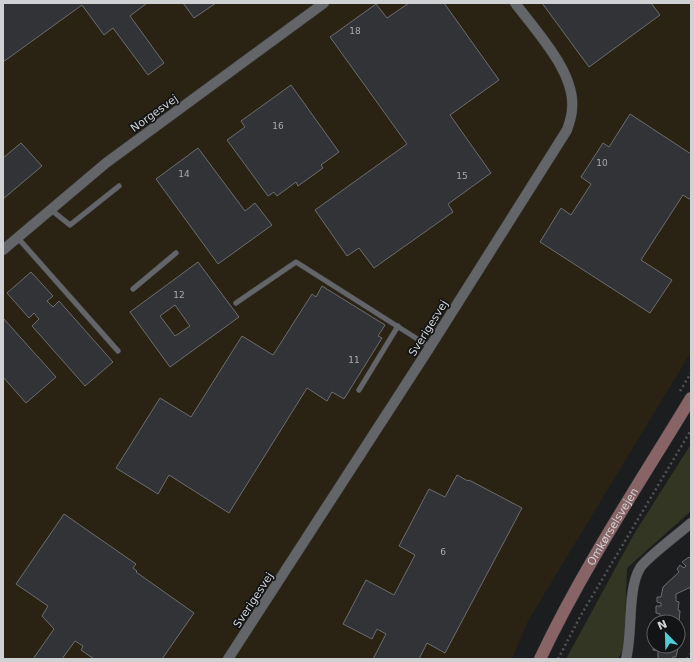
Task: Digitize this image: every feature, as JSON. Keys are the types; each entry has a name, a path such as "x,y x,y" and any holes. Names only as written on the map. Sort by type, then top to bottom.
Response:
{"main road":[{"name":"Omkørselsvejen","path":"540,659 557,623 605,540 691,398"}],"street":[{"name":"Norgesvej","path":"3,250 106,163 324,3"},
{"name":"Sverigesvej","path":"228,659 430,347 567,130 572,109 570,88 565,71 515,3"},
{"path":"626,659 629,647 634,583 641,567 691,524"}],"lane":[{"path":"50,209 70,225 119,186"},
{"path":"17,237 118,351"},
{"path":"133,289 176,253"},
{"path":"236,303 296,262 430,347"},
{"path":"359,390 398,326"}],"path":[{"path":"558,659 581,615 691,430"},
{"path":"687,659 691,654"}],"shaded area":[{"path":"3,3 691,3 691,352 528,621 512,659 3,659"}],"green space":[{"path":"691,444 691,511 627,568 624,648 618,659 566,659 634,534"}],"building":[{"path":"3,3 147,3 130,16 164,63 148,75 113,28 104,35 82,5 3,62"},
{"path":"183,3 216,3 194,18"},
{"path":"409,3 444,3 499,80 450,115 491,173 448,204 453,212 374,268 359,248 347,256 315,210 407,144 330,37 376,4 387,18"},
{"path":"542,3 651,3 660,15 589,67"},
{"path":"291,85 339,152 321,165 323,168 298,186 296,182 277,196 274,192 268,196 227,140 245,127 241,121"},
{"path":"630,114 691,154 691,198 689,199 683,195 641,260 672,280 650,313 540,242 561,208 571,215 591,184 581,177 603,143 609,147"},
{"path":"21,143 42,166 3,199 3,158"},
{"path":"198,148 245,211 255,203 272,225 218,264 156,179"},
{"path":"198,262 239,317 170,367 130,312","holes":["175,305 190,326 175,336 160,316"]},
{"path":"31,272 53,296 47,301 53,307 59,301 113,362 85,386 32,326 39,319 34,313 29,318 7,293"},
{"path":"322,286 385,325 378,336 382,338 344,399 332,392 327,401 307,388 229,513 169,475 158,494 116,468 160,398 191,417 242,336 273,355 312,294 316,297"},
{"path":"3,318 56,377 26,403 3,377"},
{"path":"457,475 522,508 445,653 427,643 419,659 373,659 386,634 377,629 372,639 343,624 366,580 394,595 415,555 399,546 429,489 445,497"},
{"path":"64,514 136,564 133,568 137,571 136,572 194,613 162,659 94,659 81,650 83,646 75,641 62,659 33,659 54,629 42,616 48,606 16,584"},
{"path":"689,557 691,559 691,587 676,594 676,601 679,602 678,610 680,611 680,614 656,613 656,606 661,606 661,603 657,602 657,597 661,597 663,587 679,572 677,569 680,565 684,568 686,566 682,562"},
{"path":"658,654 677,654 676,657 673,657 672,659 658,659"}]}
